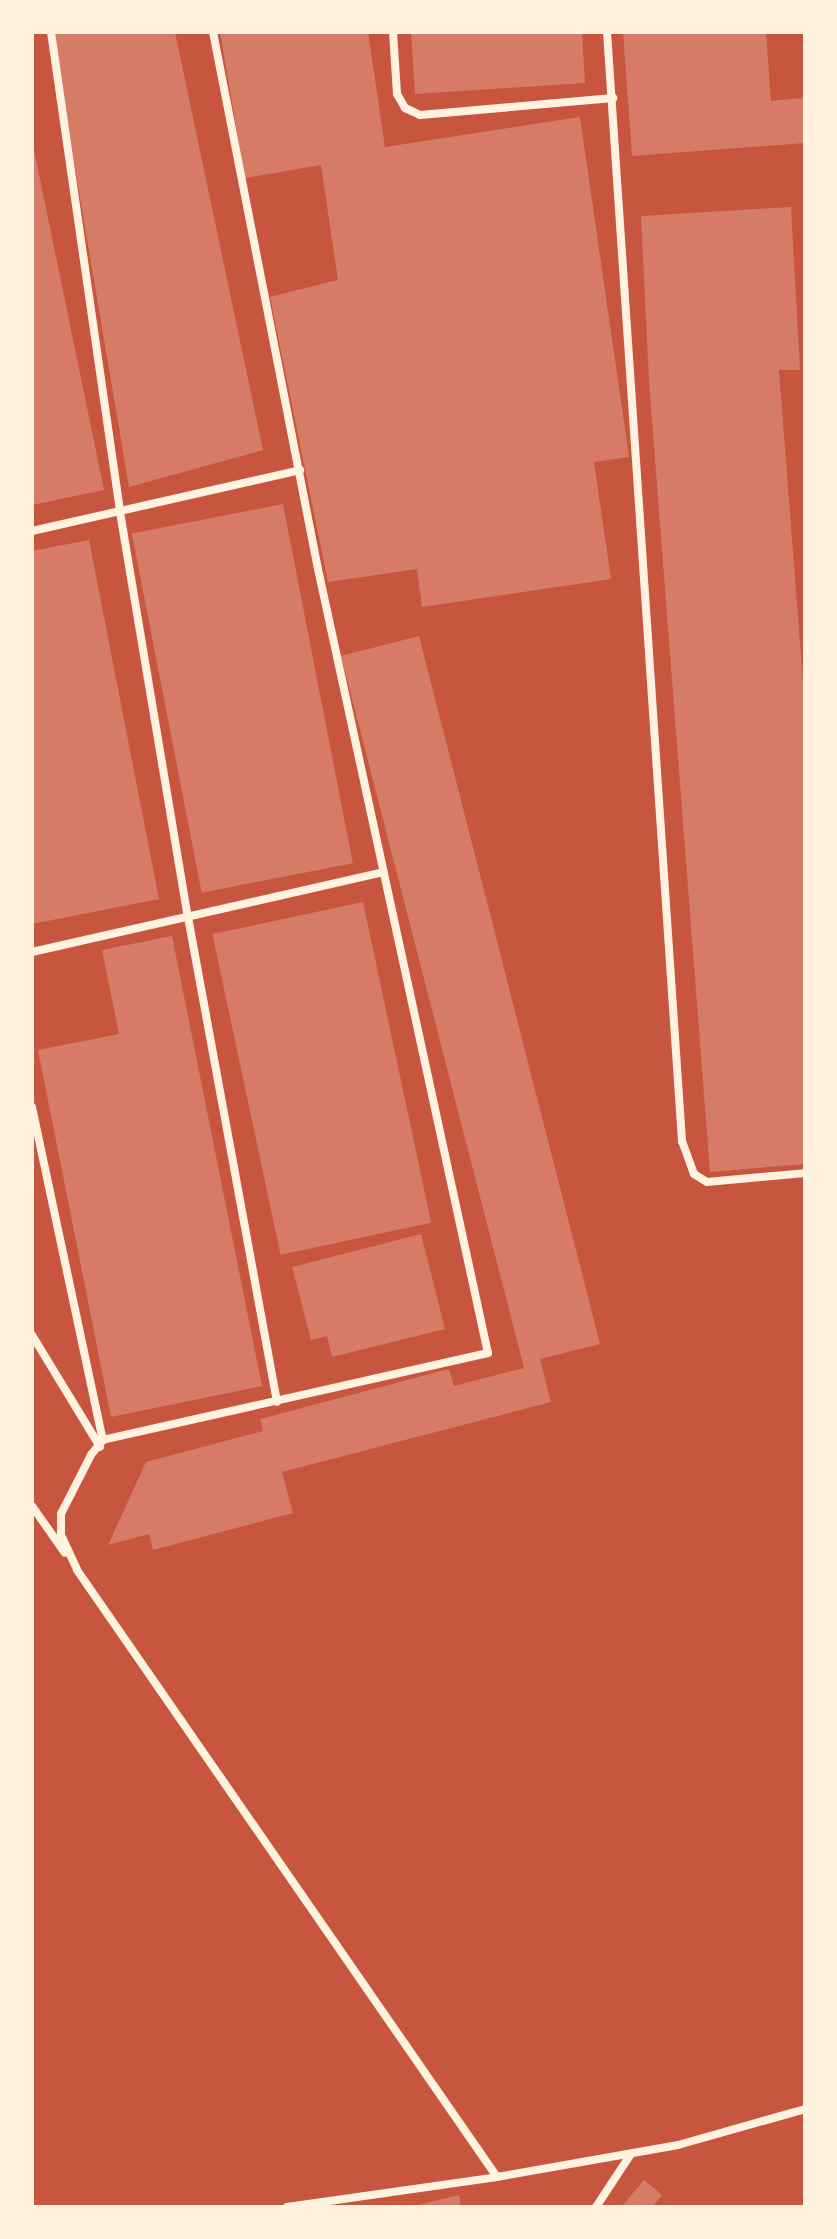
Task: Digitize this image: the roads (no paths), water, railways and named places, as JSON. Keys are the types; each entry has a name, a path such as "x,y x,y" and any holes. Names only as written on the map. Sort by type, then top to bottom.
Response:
{"street":[{"path":"51,32 120,512 188,917 277,1402"},
{"path":"77,1570 61,1535 61,1514 91,1455 102,1444 488,1353 381,873 213,32"},
{"path":"393,32 397,94 405,108 420,115 613,98"},
{"path":"607,32 682,1141 694,1174 707,1182 805,1173"},
{"path":"32,531 300,470"},
{"path":"32,952 381,873"},
{"path":"32,1107 102,1444"},
{"path":"32,1335 102,1444"},
{"path":"32,1506 497,2177"},
{"path":"287,2207 631,2154 678,2145 805,2109"},
{"path":"596,2207 631,2154"}]}
